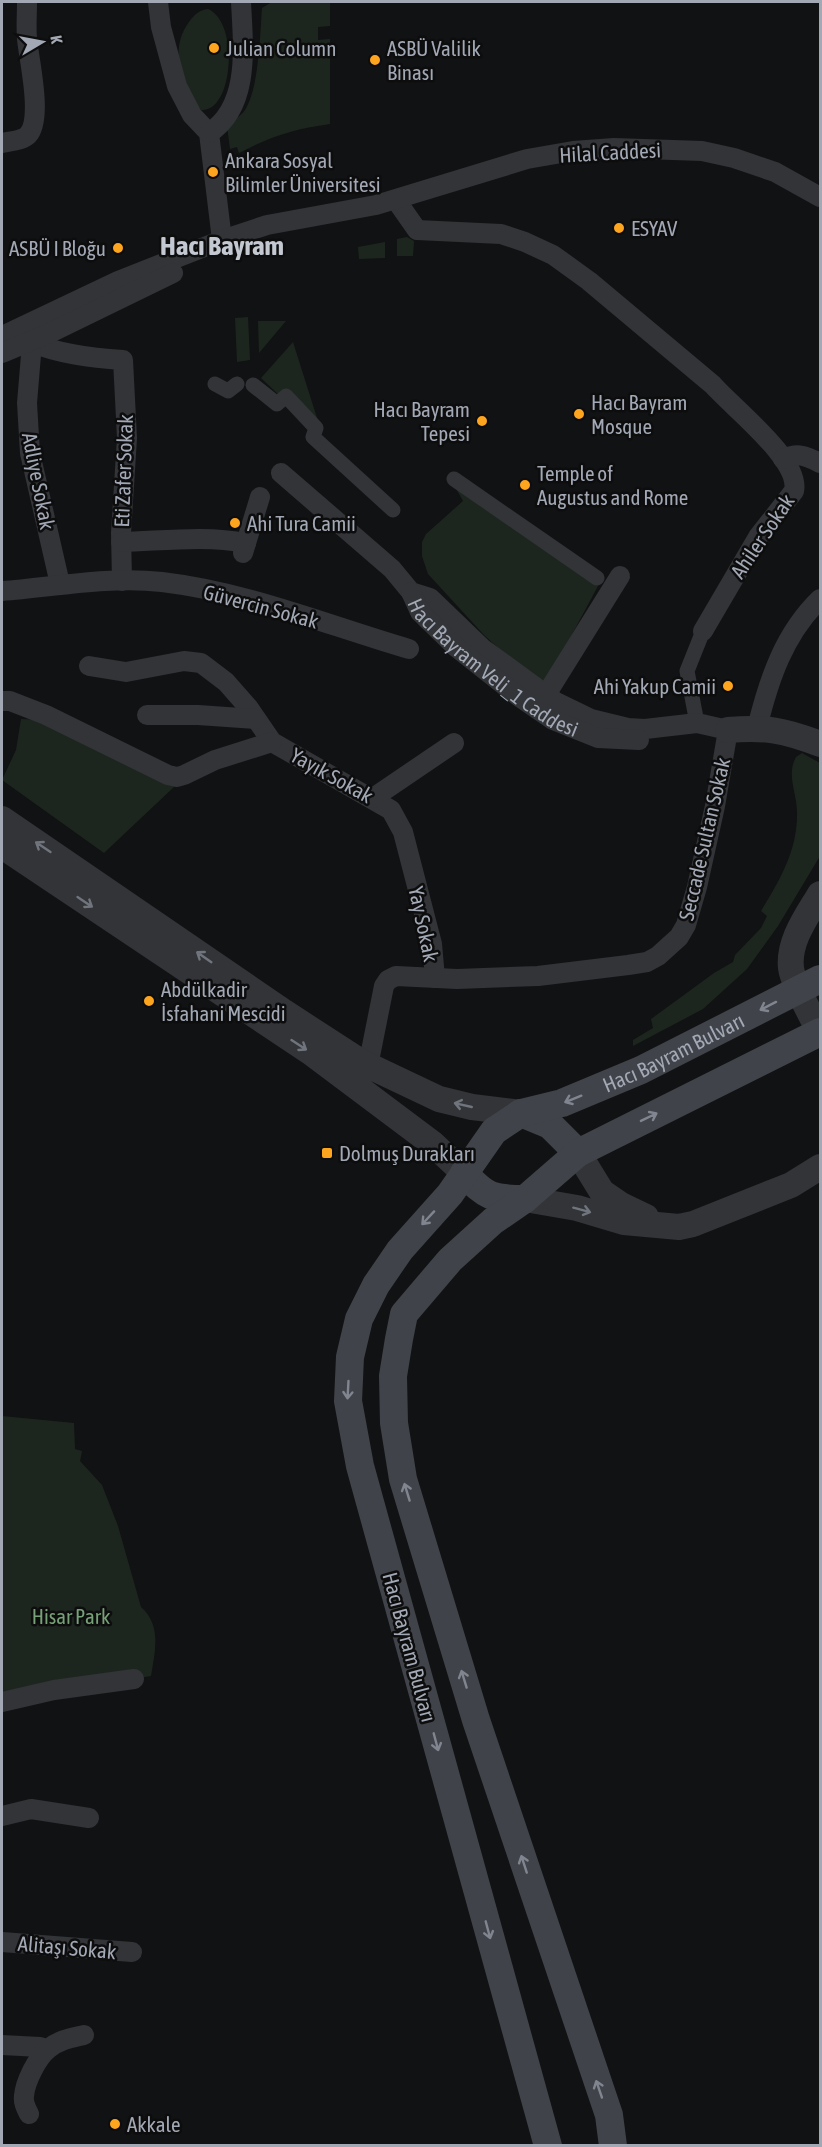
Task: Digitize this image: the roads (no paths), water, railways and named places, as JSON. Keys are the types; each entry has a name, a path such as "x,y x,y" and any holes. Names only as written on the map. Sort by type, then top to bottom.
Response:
{"main road":[{"name":"Hacı Bayram Bulvarı","path":"548,2145 360,1466 348,1401 350,1357 359,1319 376,1285 400,1250 450,1194 494,1131 521,1113 562,1103 641,1070 810,985"},
{"name":"Hacı Bayram Bulvarı","path":"613,2145 609,2115 476,1720 403,1479 394,1423 393,1376 404,1314 450,1260 493,1221 525,1199 578,1153 820,1033"},
{"path":"521,1113 550,1125 578,1153"},
{"path":"464,1173 478,1188 494,1198 525,1199"}],"street":[{"path":"2,143 18,140 28,135 34,124 34,97 27,37 27,2"},
{"path":"158,2 161,27 177,86 192,115 209,133 221,247"},
{"path":"209,133 227,116 236,95 242,64 241,2"},
{"name":"Hilal Caddesi","path":"221,247 267,225 324,216 396,200 528,159 573,151 614,148 691,151 734,158 775,172 820,197"},
{"name":"Ahiler Sokak","path":"396,200 417,230 501,234 553,255 589,281 713,385 766,436 790,470 795,484 794,491 758,537 703,631 687,671 697,723"},
{"path":"2,336 118,281 221,247"},
{"path":"2,353 29,342 221,247"},
{"name":"Eti Zafer Sokak","path":"29,342 52,351 88,358 123,360 127,438 121,542 122,581"},
{"name":"Adliye Sokak","path":"29,342 32,362 27,403 30,453 60,584"},
{"path":"215,384 228,392 237,384"},
{"path":"253,385 277,404 286,396 316,428 313,437 393,510"},
{"path":"783,459 797,454 820,463"},
{"name":"Hacı Bayram Veli_1 Caddesi","path":"281,472 392,569 411,592 420,612 457,648 518,696 628,728 645,729 697,723 728,730"},
{"path":"454,479 597,578"},
{"path":"121,542 228,540 245,548 260,497"},
{"path":"541,702 620,576"},
{"name":"Güvercin Sokak","path":"2,591 98,581 160,582 226,592 410,649"},
{"path":"757,728 770,678 782,650 806,612 820,599"},
{"path":"2,701 46,715 168,776 184,775 215,760 272,742 226,682 201,663 184,661 126,672 88,666"},
{"name":"Hacı Bayram Veli_1 Caddesi","path":"541,702 553,720 598,738 650,740 757,728 792,734 820,744"},
{"path":"147,716 198,715 256,719"},
{"name":"Seccade Sultan Sokak","path":"572,973 647,962 679,936 686,925 697,887 715,806 728,730"},
{"name":"Yayık Sokak","path":"272,742 391,810"},
{"path":"373,798 454,743"},
{"name":"Yay Sokak","path":"391,810 403,832 432,944 435,978 483,979 572,973"},
{"path":"2,819 284,1012 368,1065 439,1099 472,1107 521,1113"},
{"path":"2,846 313,1054 433,1144 464,1173"},
{"path":"820,894 802,926 791,953 791,970 810,985 820,1033"},
{"path":"368,1065 381,997 388,980 396,976 435,978"},
{"path":"578,1153 602,1192 621,1205 663,1225"},
{"path":"525,1199 577,1208 624,1222 679,1227 693,1224 791,1185 820,1167"},
{"path":"2,1702 54,1690 134,1679"},
{"path":"2,1816 31,1809 89,1818"},
{"name":"Alitaşı Sokak","path":"2,1942 132,1952"},
{"path":"29,2114 24,2100 26,2086 39,2059 46,2049 56,2043 84,2035"},
{"path":"2,2045 46,2049"}],"place":[{"name":"Julian Column","path":"214,48"},
{"name":"ASBÜ Valilik Binası","path":"375,60"},
{"name":"Ankara Sosyal Bilimler Üniversitesi","path":"213,172"},
{"name":"ESYAV","path":"619,228"},
{"name":"ASBÜ I Bloğu","path":"118,248"},
{"name":"Hacı Bayram Mosque","path":"579,414"},
{"name":"Hacı Bayram Tepesi","path":"482,421"},
{"name":"Temple of Augustus and Rome","path":"525,485"},
{"name":"Ahi Tura Camii","path":"235,523"},
{"name":"Ahi Yakup Camii","path":"728,686"},
{"name":"Abdülkadir İsfahani Mescidi","path":"149,1001"},
{"name":"Dolmuş Durakları","path":"327,1153"},
{"name":"Akkale","path":"115,2124"}],"district":[{"name":"Hacı Bayram","path":"222,245"}],"park label":[{"name":"Hisar Park","path":"71,1616"}]}
